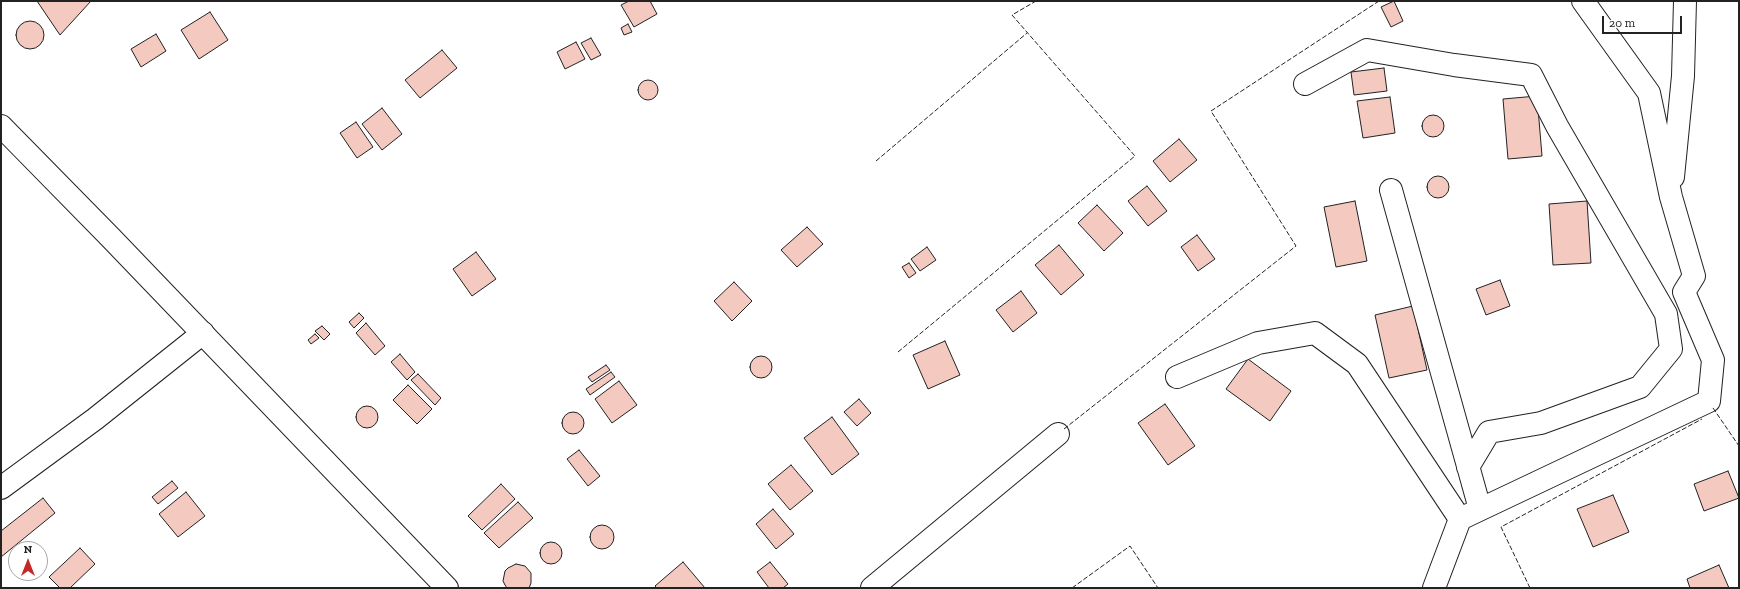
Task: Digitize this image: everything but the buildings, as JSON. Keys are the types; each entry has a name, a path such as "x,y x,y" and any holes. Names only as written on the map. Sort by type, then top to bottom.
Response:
{"street":[{"path":"1434,588 1460,519 1709,401 1713,360 1684,292 1694,276 1671,197 1649,93 1583,1"},
{"path":"1671,197 1683,76 1685,1"},
{"path":"1305,84 1367,50 1454,65 1531,75 1557,126 1666,314 1671,349 1640,387 1542,423 1489,432 1468,466"},
{"path":"1,126 203,333 447,588"},
{"path":"1391,190 1480,509"},
{"path":"1,488 95,419 203,333"},
{"path":"1177,377 1258,343 1315,333 1358,364 1460,519"},
{"path":"872,588 1058,434"}],"fence":[{"path":"898,352 1135,156 1012,15 1036,1"},
{"path":"1064,429 1296,246 1211,111 1379,1"},
{"path":"876,161 1027,33"},
{"path":"1713,408 1739,446"},
{"path":"1530,588 1501,527 1702,419"},
{"path":"1072,588 1130,546 1158,588"}]}
